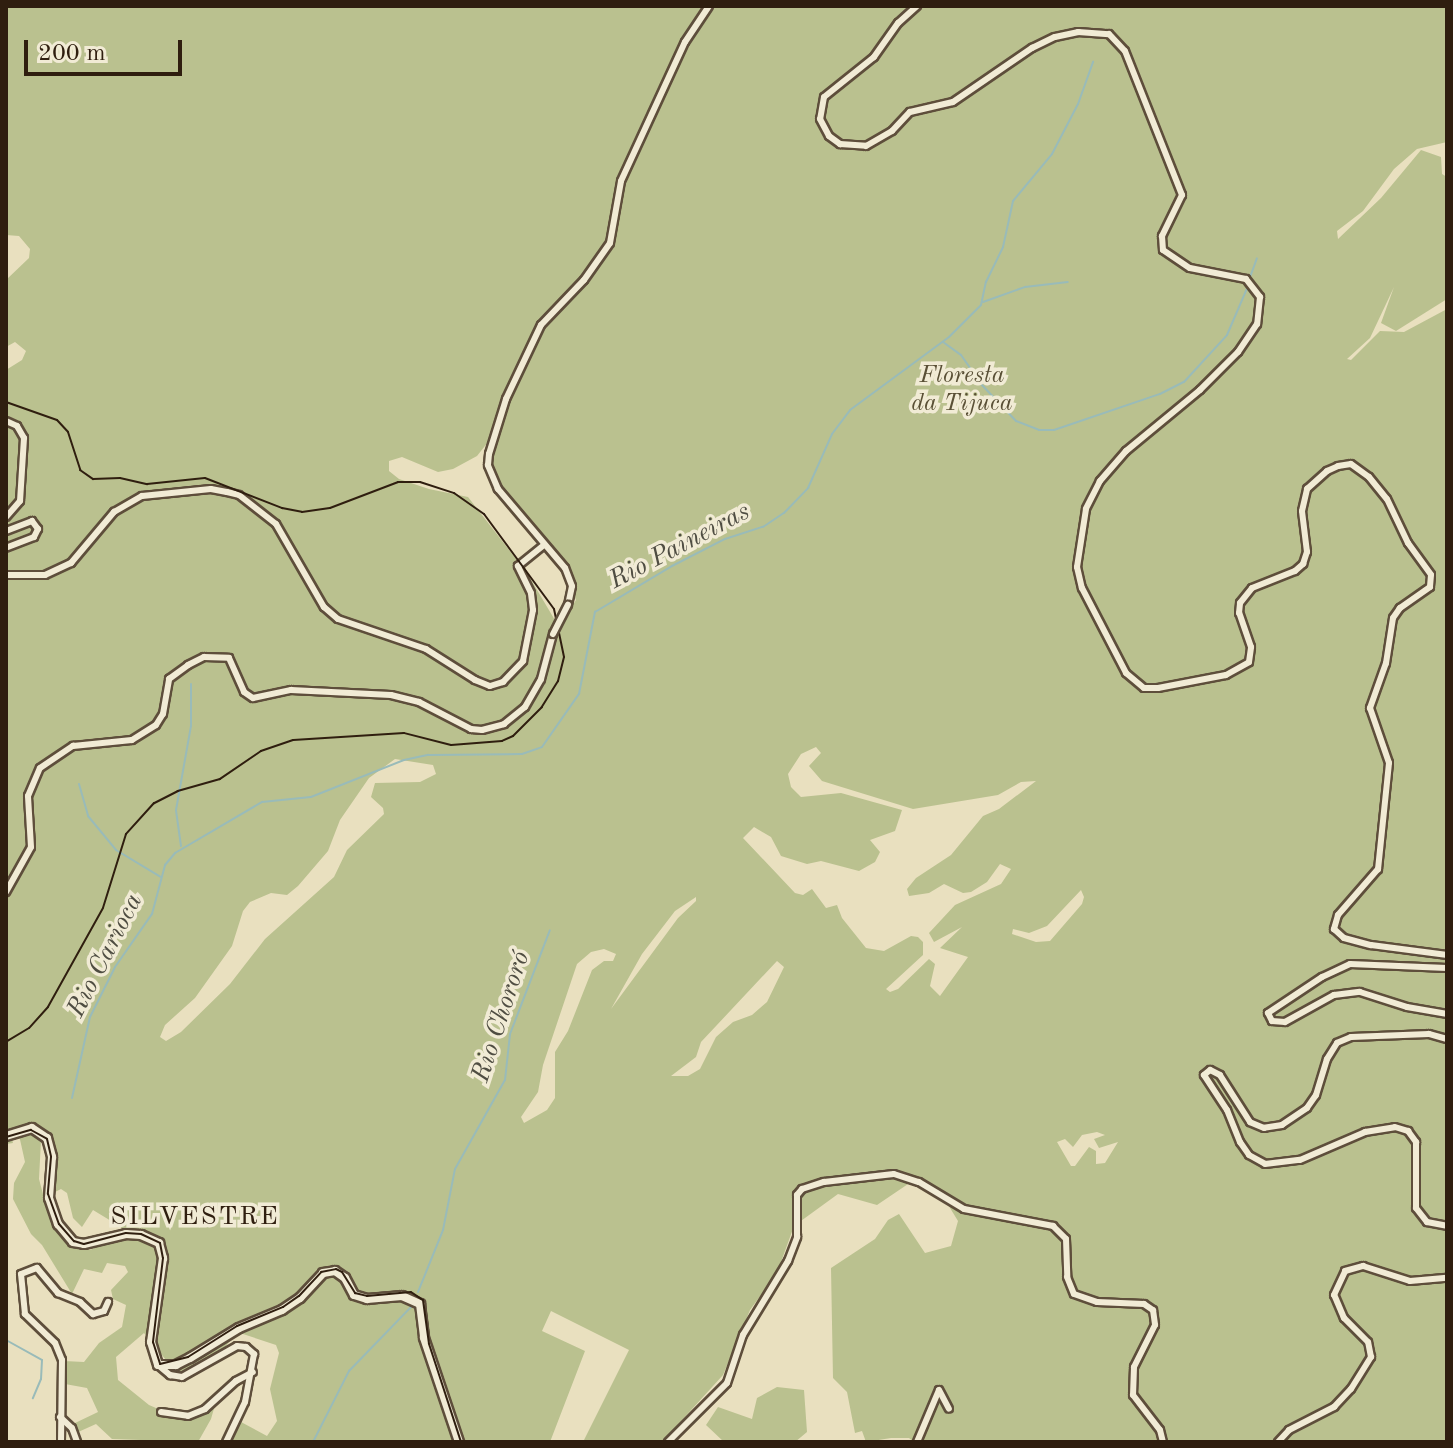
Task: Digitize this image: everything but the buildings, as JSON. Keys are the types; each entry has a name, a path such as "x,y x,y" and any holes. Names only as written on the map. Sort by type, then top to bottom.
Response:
{"street":[{"path":"6,892 31,847 28,796 40,768 73,746 132,740 156,725 163,714 169,679 204,657 229,658 244,692 253,698 291,690 391,695 419,702 471,729 482,730 504,724 525,707 541,679 553,634 568,605 571,583 565,568 498,489 488,465 489,454 506,399 541,325 584,280 610,243 621,181 685,42 709,6"},
{"path":"917,6 898,23 874,57 824,97 820,119 829,136 840,144 866,146 892,131 910,112 953,102 1032,48 1055,37 1078,32 1109,34 1125,51 1182,195 1162,236 1163,250 1190,268 1246,279 1260,297 1257,324 1238,352 1200,390 1126,451 1100,481 1086,509 1077,567 1082,588 1126,673 1144,688 1158,688 1226,675 1249,662 1251,647 1239,613 1244,595 1295,571 1303,564 1307,552 1302,511 1307,489 1327,471 1338,466 1351,464 1369,477 1387,499 1408,543 1431,575 1430,587 1400,608 1393,618 1386,663 1370,708 1389,763 1378,869 1338,915 1334,929 1344,938 1371,945 1447,955"},
{"path":"6,421 17,426 24,438 20,501 6,517"},
{"path":"6,575 45,575 71,563 114,512 142,496 211,489 227,492 239,495 276,524 324,607 338,619 426,649 490,686 503,682 523,661 533,610 531,593 518,566 544,545"},
{"path":"6,531 32,521 38,529 34,537 6,548"},
{"path":"1447,968 1350,964 1322,977 1268,1013 1272,1021 1285,1022 1334,995 1360,992 1407,1007 1447,1014"},
{"path":"1447,1039 1429,1034 1351,1037 1337,1043 1327,1059 1316,1095 1307,1108 1282,1125 1264,1128 1250,1122 1220,1075 1210,1070 1204,1075 1227,1110 1240,1142 1249,1155 1265,1164 1300,1160 1365,1132 1395,1127 1408,1131 1416,1142 1416,1208 1427,1222 1447,1226"},
{"path":"6,1136 32,1128 47,1138 52,1157 49,1198 58,1224 73,1242 84,1244 126,1234 141,1235 159,1243 163,1258 151,1342 158,1365 170,1375 182,1377 241,1346 254,1354 245,1402 226,1442"},
{"path":"668,1442 727,1383 743,1335 788,1261 797,1237 797,1195 802,1189 824,1182 894,1174 919,1182 964,1209 1053,1226 1066,1239 1067,1277 1074,1294 1097,1302 1144,1304 1153,1310 1155,1325 1134,1367 1133,1395 1157,1425 1163,1442"},
{"path":"1278,1442 1289,1430 1334,1407 1351,1389 1371,1357 1368,1342 1344,1318 1334,1295 1345,1271 1363,1266 1410,1281 1447,1278"},
{"path":"61,1442 62,1360 55,1343 25,1314 21,1274 37,1268 58,1293 80,1302 93,1314 104,1311 108,1302"},
{"path":"158,1365 176,1365 239,1328 282,1310 300,1298 323,1273 335,1271 345,1278 354,1295 367,1299 402,1296 420,1304 424,1338 459,1442"},
{"path":"161,1412 188,1416 205,1409 236,1381 253,1372"},
{"path":"917,1442 939,1390 949,1409"},
{"path":"60,1417 72,1428 77,1442"}],"green space":[{"name":"Floresta da Tijuca","path":"6,6 1447,6 1447,142 1417,149 1394,169 1363,211 1337,231 1338,239 1381,198 1421,150 1441,157 1442,174 1447,177 1447,299 1396,331 1381,323 1394,287 1370,338 1347,359 1351,360 1380,331 1404,332 1447,309 1447,1442 914,1442 909,1438 891,1438 866,1442 862,1431 855,1433 847,1392 833,1378 831,1268 875,1239 888,1220 899,1214 925,1253 951,1246 958,1221 947,1203 911,1182 877,1205 838,1194 794,1226 777,1273 750,1310 723,1375 662,1442 583,1442 629,1350 551,1311 542,1331 585,1351 550,1442 231,1442 241,1422 267,1436 277,1421 270,1389 279,1353 276,1345 243,1334 236,1334 208,1367 190,1379 179,1376 144,1333 116,1357 118,1380 149,1405 170,1414 215,1405 198,1442 112,1439 96,1424 76,1433 73,1424 98,1412 87,1388 65,1384 64,1361 84,1362 99,1343 122,1327 126,1305 113,1299 111,1290 128,1272 125,1266 107,1263 102,1273 84,1269 72,1294 42,1245 31,1234 13,1199 14,1183 25,1162 19,1135 26,1132 41,1140 39,1179 49,1217 70,1242 90,1250 122,1236 121,1227 93,1210 82,1227 73,1218 67,1193 61,1189 51,1194 45,1135 38,1128 25,1124 9,1129 13,1143 6,1144 6,370 22,360 26,351 15,342 6,347 6,280 29,258 30,249 19,236 6,235","holes":["492,437 493,470 499,490 513,514 566,576 576,600 559,627 527,573 468,497 399,479 389,471 389,461 402,457 438,472 453,469 477,456","816,747 821,753 809,766 822,781 913,809 998,795 1021,782 1036,781 999,809 983,816 951,855 916,878 907,889 909,896 929,893 944,884 963,893 971,892 987,882 1000,864 1011,869 1001,884 955,905 929,933 934,942 962,927 940,948 968,957 940,996 930,986 935,964 929,959 898,989 890,992 886,989 923,955 923,942 918,937 911,936 884,951 866,948 842,918 837,905 826,908 812,889 803,895 795,893 743,838 754,827 771,837 781,856 807,864 821,861 859,871 875,862 880,852 870,840 895,831 902,810 841,793 801,797 791,787 788,774 801,754","395,759 433,765 436,774 420,782 375,783 371,797 383,808 384,814 347,850 334,877 265,939 230,984 181,1032 166,1041 160,1037 165,1025 195,998 232,946 243,911 250,902 271,893 287,895 298,886 328,851 340,820 369,778","1081,890 1084,897 1082,904 1050,941 1036,942 1012,934 1013,929 1029,933 1047,926","696,897 696,901 678,918 611,1009 642,954 675,911","604,949 616,954 613,961 604,961 592,970 568,1031 555,1052 555,1098 547,1110 524,1123 521,1117 538,1092 543,1065 577,964 591,952","777,961 784,967 767,1002 752,1015 733,1022 716,1037 700,1069 688,1076 671,1076 696,1057 701,1042","1097,1132 1105,1135 1094,1139 1099,1148 1118,1142 1105,1163 1096,1164 1096,1151 1089,1147 1075,1166 1071,1166 1057,1142 1065,1139 1073,1147 1082,1135"]},
{"path":"777,1387 804,1390 807,1432 795,1442 724,1442 706,1425 718,1407 752,1419 757,1398"}],"waterway":[{"name":"Rio Paineiras","path":"72,1098 90,1017 115,967 152,914 165,865 175,853 262,802 311,797 404,760 428,755 522,754 542,747 579,694 595,612 672,566 725,539 763,527 784,513 808,488 832,434 850,410 949,337 981,305 986,282 1003,247 1013,201 1052,154 1078,104 1093,62"},
{"path":"1249,280 1257,258"},
{"path":"983,302 1025,287 1068,282"},
{"path":"943,342 961,355 981,384 1016,421 1039,430 1054,430 1160,394 1184,382 1227,335 1248,286"},
{"path":"181,846 176,810 191,726 191,684"},
{"path":"79,784 88,816 116,850 161,877"},
{"name":"Rio Chororó","path":"418,1292 443,1230 455,1169 505,1080 510,1034 550,930"},
{"name":"Rio Chororó","path":"313,1442 349,1371 412,1306"},
{"name":"Rio Carioca","path":"6,1340 42,1360 41,1379 33,1398"}],"tram line":[{"path":"6,402 57,420 68,432 80,470 93,479 120,478 147,484 205,478 282,508 302,512 330,508 398,482 420,482 454,493 484,514 554,609 564,657 558,681 542,707 513,736 502,741 451,745 404,733 293,740 261,751 220,779 178,791 154,803 126,834 103,908 48,1007 29,1028 6,1042"},
{"path":"6,1137 31,1130 47,1139 51,1157 48,1194 59,1224 74,1241 84,1244 126,1233 141,1234 160,1243 163,1258 153,1342 160,1364 188,1357 237,1326 283,1307 299,1296 321,1272 336,1269 342,1272 355,1293 367,1296 411,1292 423,1300 429,1344 461,1442"}],"district":[{"name":"SILVESTRE","path":"195,1218"}]}
